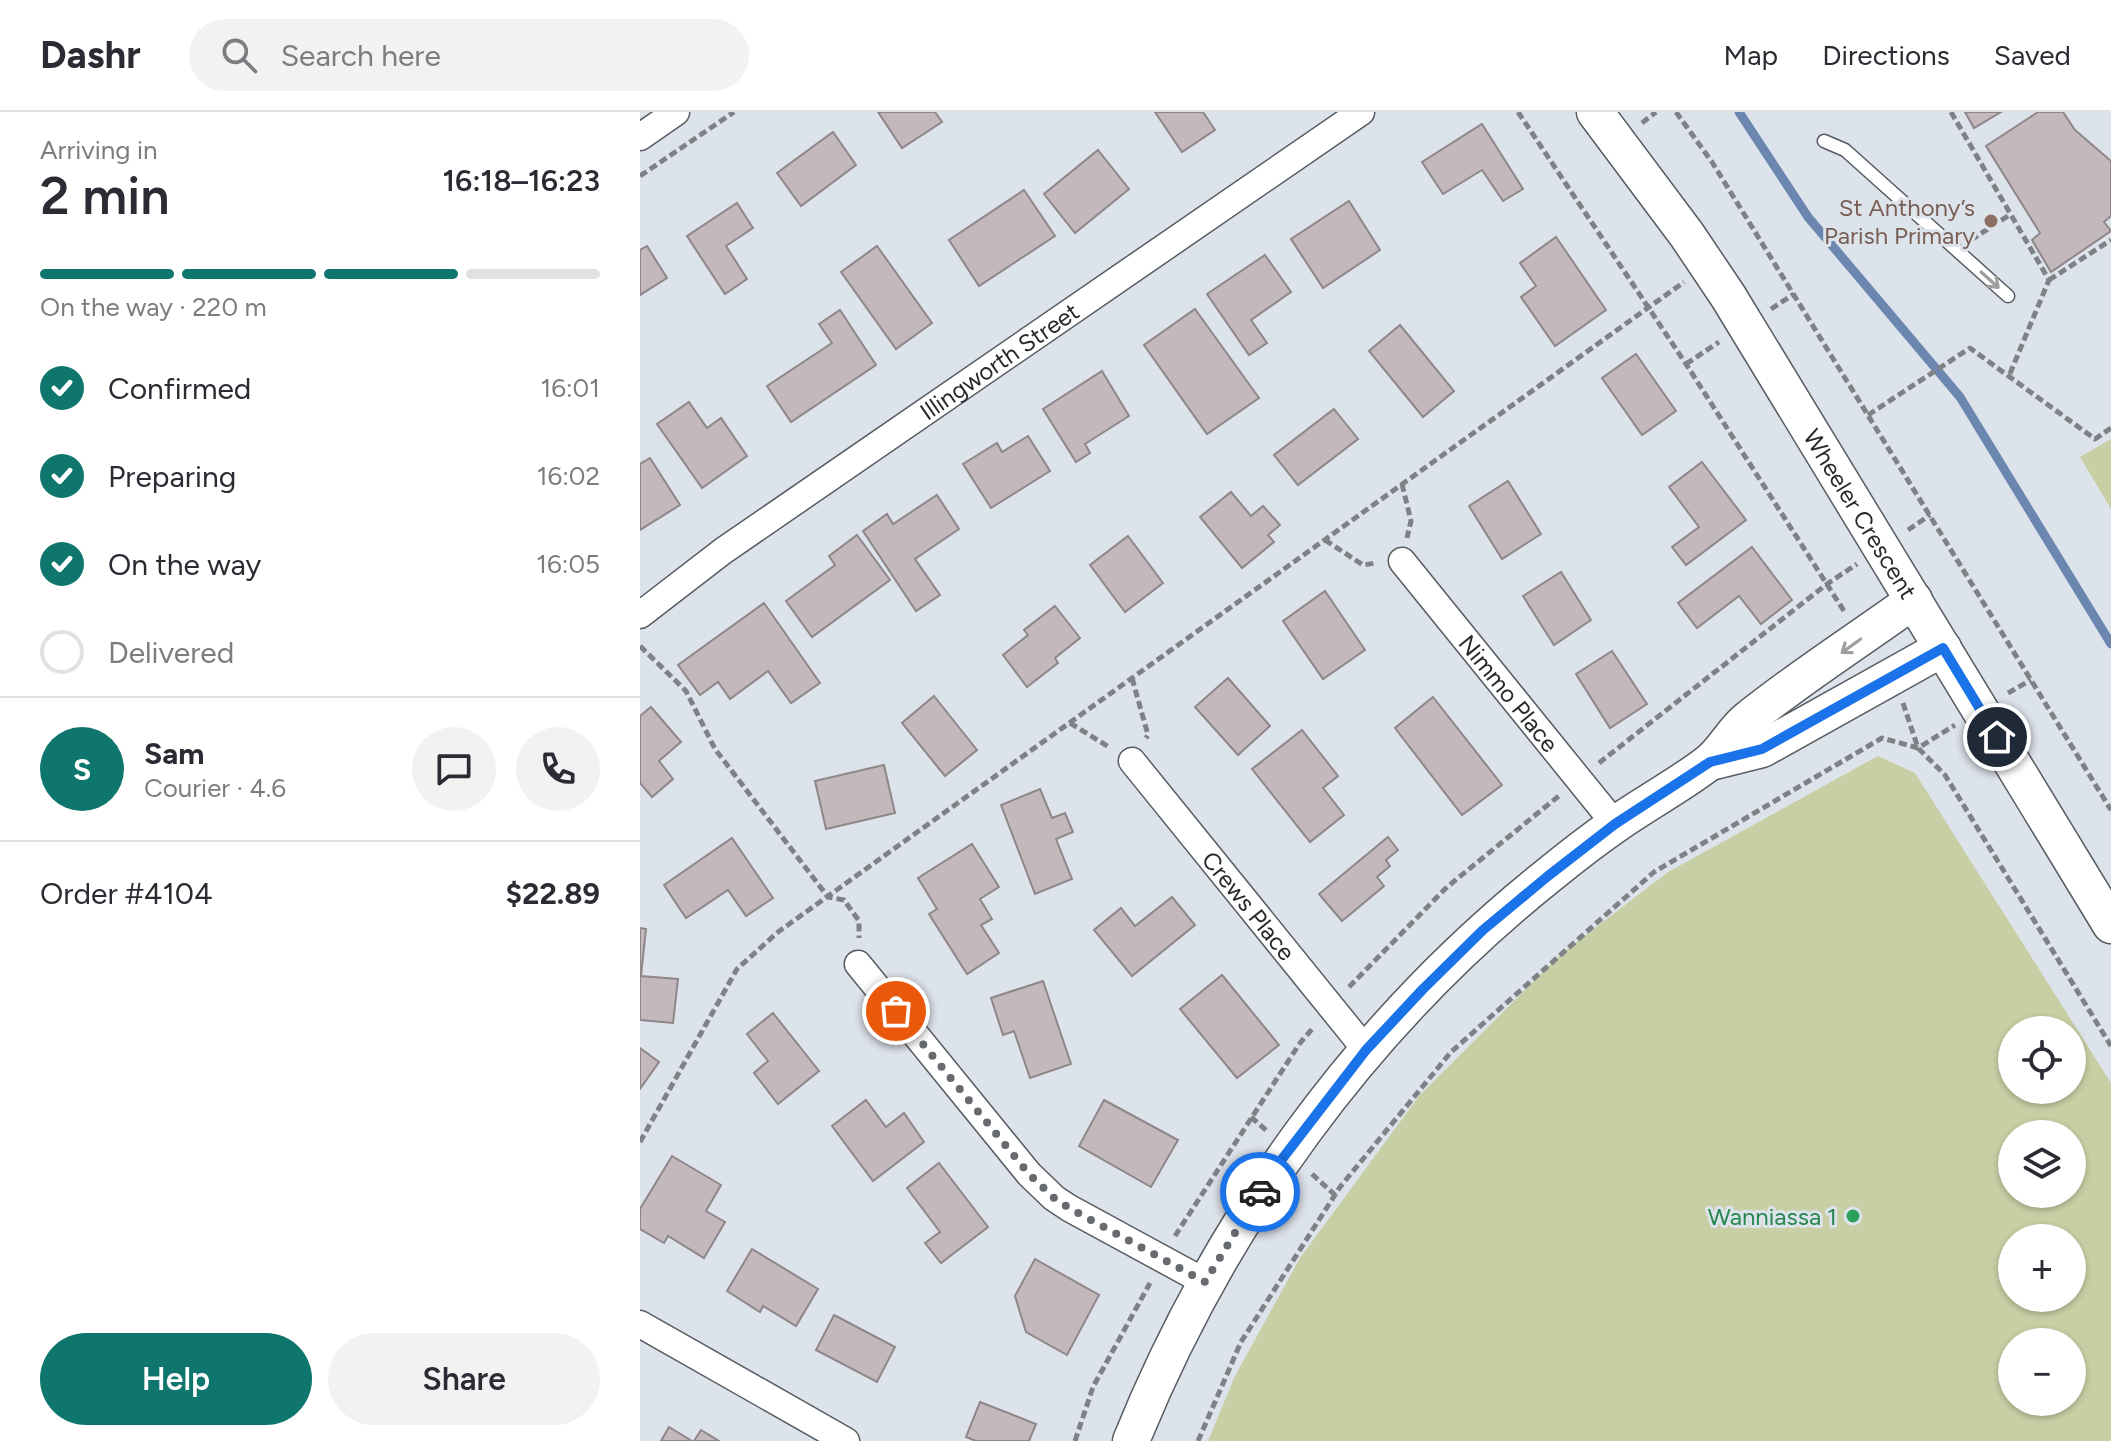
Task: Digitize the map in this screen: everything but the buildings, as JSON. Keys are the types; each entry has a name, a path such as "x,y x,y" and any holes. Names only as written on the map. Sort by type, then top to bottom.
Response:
{"street":[{"path":"640,137 676,112"},
{"name":"Illingworth Street","path":"640,615 736,542 1361,112"},
{"name":"Wheeler Crescent","path":"1595,112 1687,235 1728,296 2111,925"},
{"name":"Nimmo Place","path":"1402,561 1615,824"},
{"path":"1131,1441 1205,1282 1279,1163 1366,1050 1483,930 1548,876 1615,824 1710,762 1745,722 1914,600"},
{"path":"1710,762 1762,749 1943,648"},
{"name":"Crews Place","path":"1132,761 1366,1050"},
{"path":"858,964 1029,1174 1054,1198 1205,1282"},
{"path":"640,1324 846,1441"}],"lane":[{"path":"1824,141 1845,150 2008,296"}],"path":[{"path":"640,176 734,112"},
{"path":"1518,112 1827,584"},
{"path":"1676,112 1712,162 2111,810"},
{"path":"1951,112 2049,280"},
{"path":"1956,249 2011,214"},
{"path":"2009,376 2049,280 2111,240"},
{"path":"640,1142 737,969 778,932 1684,281"},
{"path":"1868,415 1970,348 2095,439 2111,428"},
{"path":"640,646 686,691 715,749 828,897 844,900 859,921 858,964"},
{"path":"1070,723 1132,761 1148,735 1132,678"},
{"path":"1903,702 1918,748 1945,775 2111,1046"},
{"path":"1198,1441 1241,1342 1340,1187 1451,1052 1654,872 1882,738 1918,748"}],"green space":[{"path":"2111,439 2111,509 2080,457"},
{"path":"1878,756 1915,773 2069,1016 1998,1016 1998,1104 2086,1104 2086,1043 2111,1083 2111,1441 1208,1441 1235,1376 1300,1258 1419,1096 1561,954 1668,872"}],"waterway":[{"path":"1739,112 1808,217 1960,397 2111,644"}],"way so far":[{"path":"896,1011 1029,1174 1054,1198 1205,1282 1260,1192"}],"place":[{"name":"St Anthony’s Parish Primary","path":"1991,221"},
{"name":"Wanniassa 1","path":"1853,1216"}],"route":[{"path":"1260,1192 1366,1050 1483,930 1615,824 1710,762 1762,749 1943,648 1997,737"}]}
